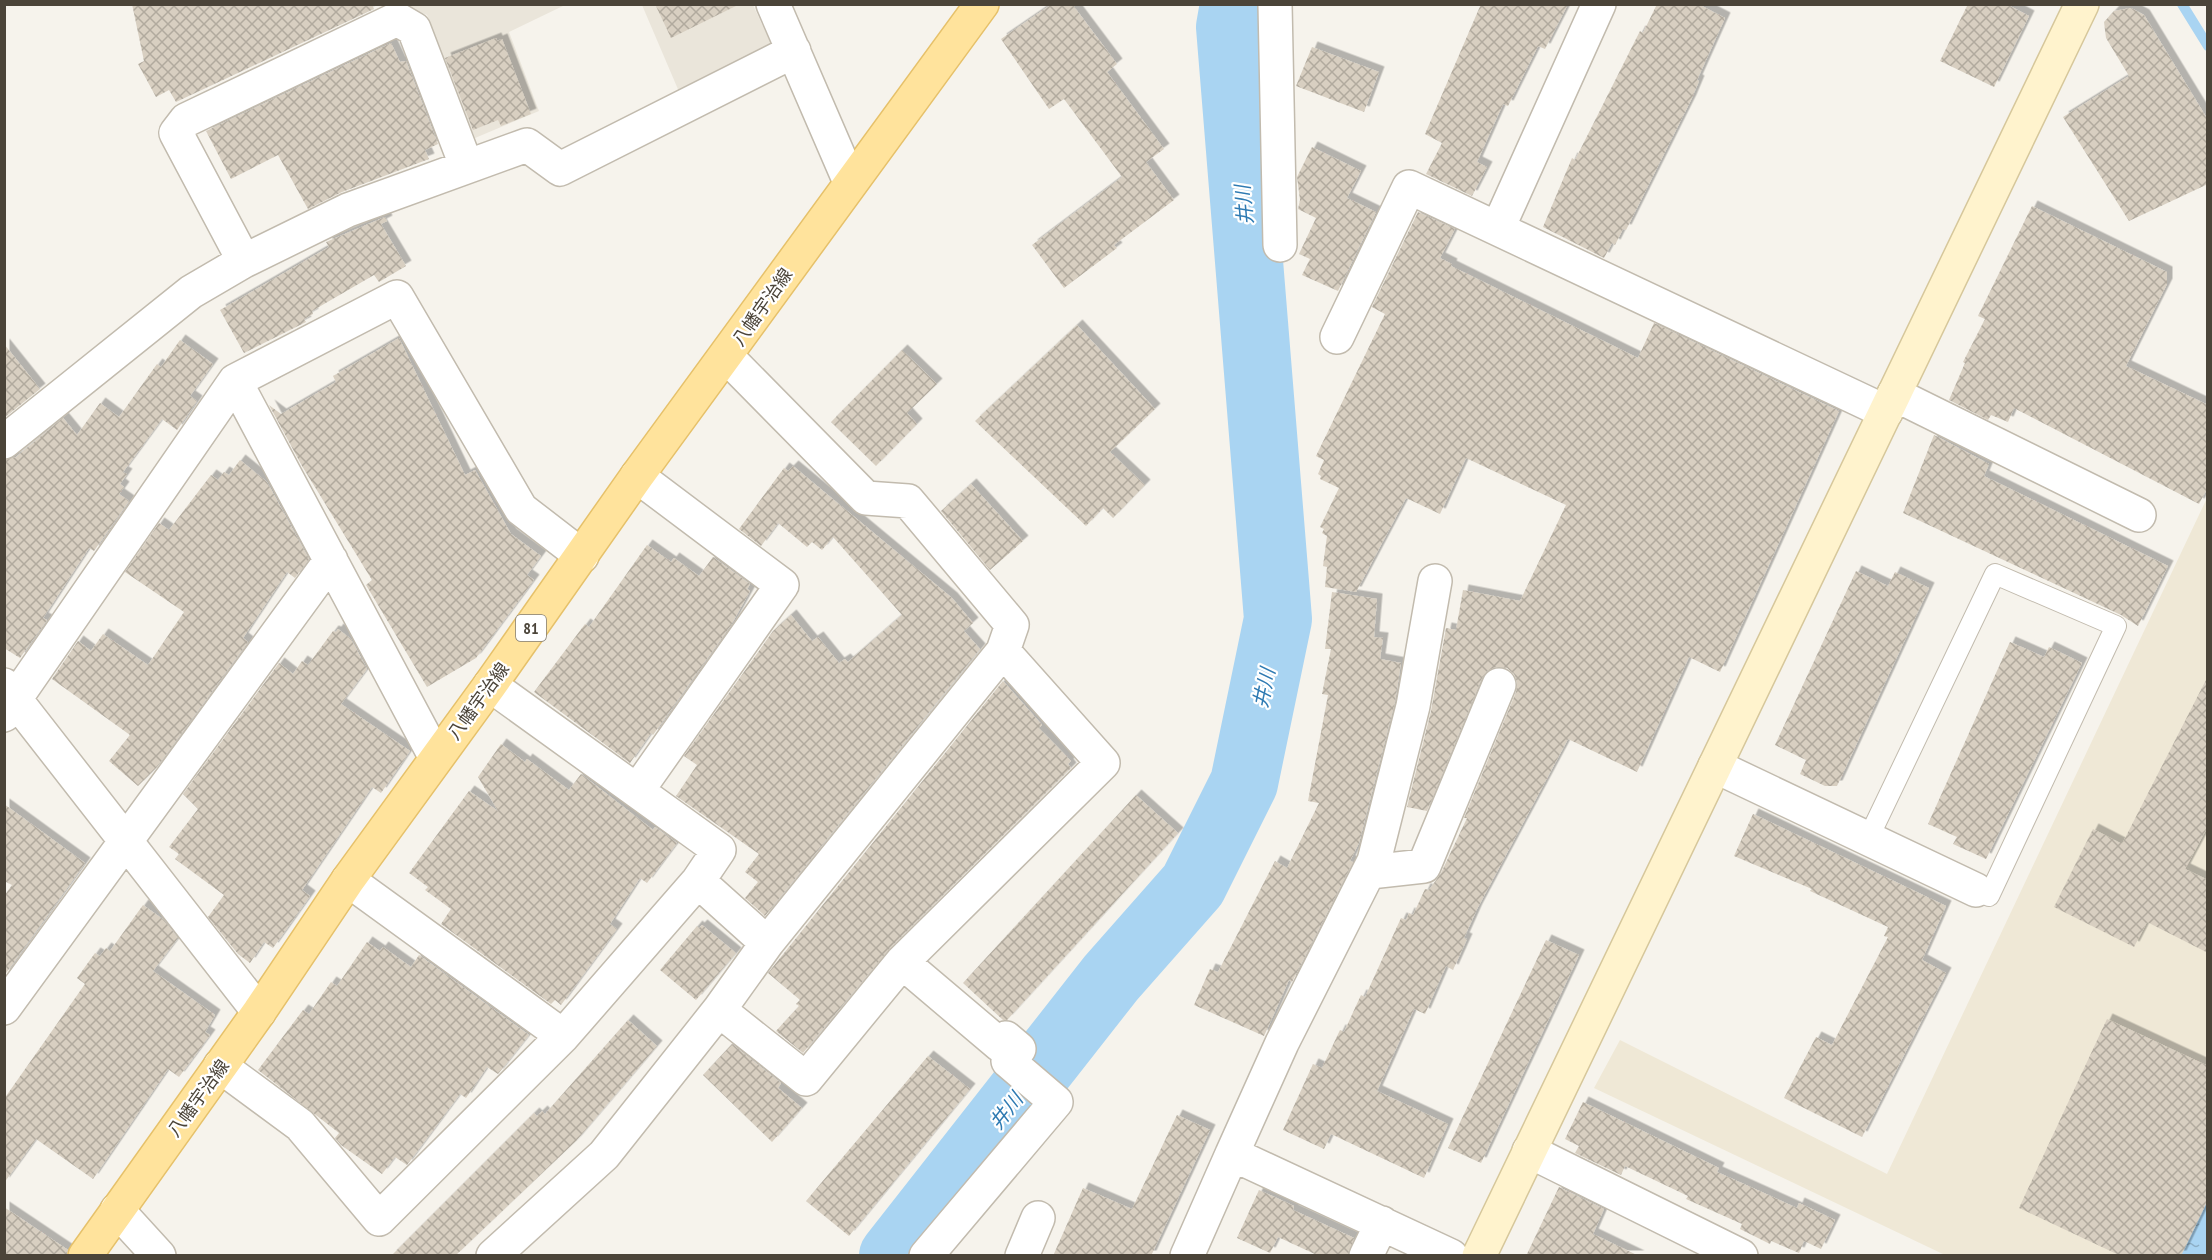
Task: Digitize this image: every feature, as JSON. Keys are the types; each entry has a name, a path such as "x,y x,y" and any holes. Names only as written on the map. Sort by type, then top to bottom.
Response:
{"main road":[{"name":"八幡宇治線","path":"85,1256 259,1012 348,880 490,685 637,476 727,357 849,182 982,4"}],"street":[{"path":"772,4 849,182"},
{"path":"1275,4 1273,18 1281,245"},
{"path":"1498,228 1599,4"},
{"path":"1479,1256 2082,4"},
{"path":"244,261 176,133 186,120 397,19 414,29 466,165"},
{"path":"4,442 191,292 244,261 348,210 466,165 527,145 560,169 794,51"},
{"path":"1337,337 1409,187 2139,515"},
{"path":"259,1012 126,842 8,700 235,381 397,297 521,510 582,556"},
{"path":"493,1256 603,1155 719,1010 767,943 1003,651 1012,625 908,501 866,498 727,357"},
{"path":"235,381 436,758"},
{"path":"637,476 782,585 637,791"},
{"path":"4,1008 331,560"},
{"path":"1186,1256 1282,1043 1370,872 1413,706 1435,581"},
{"path":"719,1010 806,1079 902,962 1103,763 1003,651"},
{"path":"220,1066 300,1125 379,1219 563,1036 698,881 719,850 490,685"},
{"path":"1370,872 1424,866 1499,685"},
{"path":"1715,766 1867,841 1976,890"},
{"path":"348,880 563,1036"},
{"path":"698,881 767,943"},
{"path":"902,962 1056,1102 926,1256"},
{"path":"1529,1151 1740,1256"},
{"path":"1232,1154 1451,1256"},
{"path":"117,1210 159,1256"},
{"path":"1022,1256 1038,1218"},
{"path":"1366,1256 1382,1222"}],"lane":[{"path":"1867,841 1995,574 2116,626 1989,896 1976,890"}],"shaded area":[{"path":"401,5 565,5 509,32 539,111 475,138 427,15"},
{"path":"642,5 753,5 774,50 680,94"},
{"path":"2207,498 2207,1255 1945,1255 1594,1088 1620,1040 1887,1174"}],"water":[{"path":"2207,1200 2207,1255 2181,1255"}],"building":[{"path":"132,4 372,4 374,9 176,102 169,90 156,97 138,64 144,61"},
{"path":"655,4 740,4 671,38"},
{"path":"1052,4 1072,4 1117,64 1107,72 1164,149 1146,162 1174,200 1114,245 1117,248 1064,288 1032,245 1122,177 1064,99 1049,109 1001,39"},
{"path":"1481,4 1568,4 1545,49 1538,46 1508,106 1503,104 1477,162 1487,167 1472,196 1426,174 1442,143 1425,134"},
{"path":"1657,4 1698,4 1725,18 1697,80 1699,81 1691,100 1626,230 1623,229 1615,245 1612,243 1604,258 1543,227 1572,158 1575,160 1640,31 1643,33"},
{"path":"1968,4 2006,4 2029,16 1994,87 1940,61"},
{"path":"2131,8 2144,15 2208,120 2208,184 2129,221 2063,117 2129,76 2106,38 2104,22 2114,11"},
{"path":"496,38 497,41 502,39 531,114 501,126 498,120 473,130 445,58"},
{"path":"391,43 400,62 406,61 438,144 425,150 429,159 342,192 308,209 278,155 231,179 206,131"},
{"path":"1312,47 1379,72 1364,112 1296,86"},
{"path":"1312,147 1361,171 1347,198 1376,212 1338,291 1302,275 1310,259 1299,254 1316,218 1298,209 1300,200 1297,177"},
{"path":"2032,206 2167,272 2167,284 2126,366 2208,405 2208,487 2199,504 2014,408 2008,422 1991,415 1988,420 1949,400 1965,363 1963,362 1985,319 1978,316"},
{"path":"1418,212 1455,229 1440,258 1452,264 1451,266 1638,358 1654,323 1839,411 1720,672 1689,657 1637,772 1568,739 1477,909 1453,970 1446,966 1425,1014 1414,1009 1377,1091 1448,1124 1424,1178 1331,1134 1324,1149 1283,1130 1313,1064 1322,1068 1340,1030 1344,1032 1361,995 1365,997 1401,918 1406,920 1409,913 1413,915 1425,889 1429,890 1441,873 1467,818 1464,818 1516,692 1517,682 1514,674 1507,668 1496,667 1487,671 1482,678 1427,811 1407,807 1431,711 1446,628 1456,630 1463,590 1520,601 1566,505 1466,458 1440,514 1406,498 1356,592 1325,587 1327,567 1323,566 1327,536 1322,533 1324,529 1320,527 1339,488 1320,479 1321,476 1318,474 1324,460 1316,456 1385,314 1372,307"},
{"path":"385,217 387,221 381,224 406,266 379,282 374,275 312,311 313,314 304,319 306,322 244,353 220,310 329,247 326,242"},
{"path":"1077,325 1155,409 1110,452 1145,485 1113,518 1103,508 1086,526 975,421"},
{"path":"399,338 465,475 475,470 511,534 541,556 527,575 534,580 476,658 427,687 366,585 372,580 302,466 269,405 281,414 336,382 333,376"},
{"path":"180,340 213,364 190,396 197,401 177,430 162,419 123,472 127,474 120,484 124,487 119,494 129,501 94,551 89,548 43,618 47,620 20,658 4,648 4,460 16,457 63,418 77,435 100,403 119,417 157,364 161,367"},
{"path":"4,344 40,389 4,418"},
{"path":"902,350 937,384 907,413 917,424 876,466 831,422"},
{"path":"1934,435 1989,464 1984,476 2168,566 2138,626 2121,615 1903,513"},
{"path":"240,460 267,482 309,559 295,578 287,572 243,638 248,642 157,767 138,786 109,761 130,735 52,679 78,641 91,651 103,634 148,665 184,612 125,572 159,523 169,530 211,475 218,480 224,472 229,475"},
{"path":"793,466 952,598 973,623 964,631 980,649 765,916 745,898 758,882 745,872 759,854 676,796 697,765 684,756 773,631 791,615 812,641 818,637 839,663 845,659 848,662 902,615 833,537 822,550 812,542 807,547 778,523 761,546 739,529 784,468 788,471"},
{"path":"971,484 1023,541 990,570 941,511"},
{"path":"647,545 671,562 674,558 699,576 713,557 750,584 747,589 750,591 731,625 653,735 651,733 630,763 534,692 585,624 589,627"},
{"path":"1856,571 1888,586 1895,572 1929,588 1837,786 1825,786 1800,774 1806,760 1775,745"},
{"path":"1332,592 1377,599 1374,637 1383,638 1380,659 1401,663 1395,702 1359,843 1350,861 1353,862 1292,982 1289,980 1264,1036 1194,1005 1210,969 1218,972 1275,861 1287,868 1319,803 1308,801 1328,695 1322,694 1331,649 1325,649"},
{"path":"338,629 351,639 367,669 341,704 410,751 381,793 372,787 302,890 310,896 273,948 264,942 250,963 238,954 208,917 224,895 175,859 179,854 169,847 198,809 183,794 279,663 293,674 302,661 308,665 333,631 336,632"},
{"path":"2010,642 2044,657 2049,647 2082,663 1986,859 1953,844 1957,837 1928,824"},
{"path":"2208,676 2208,826 2185,869 2208,880 2208,953 2147,922 2134,947 2054,907 2093,829 2122,844"},
{"path":"1003,681 1042,725 1039,728 1071,761 1068,764 1071,768 889,949 803,1053 776,1031 799,1006 796,1004 800,1000 768,973"},
{"path":"501,744 525,762 527,759 569,790 581,774 653,830 655,827 677,843 647,883 640,878 610,924 617,929 561,1005 555,1000 551,1004 441,924 451,909 425,890 428,887 409,873 469,791 498,811 478,777"},
{"path":"1136,795 1178,833 1007,1020 1003,1020 963,983"},
{"path":"4,804 85,863 4,976 4,896 12,885 4,881"},
{"path":"1753,814 1946,906 1922,960 1946,973 1862,1137 1784,1098 1816,1037 1832,1045 1888,937 1884,936 1888,927 1810,891 1812,889 1734,856"},
{"path":"143,905 164,920 178,938 153,971 215,1015 205,1032 210,1035 179,1077 168,1069 93,1179 36,1139 4,1183 4,1099 85,984 77,978 95,953 100,956 106,948 110,951"},
{"path":"702,925 736,953 696,1000 660,970 697,926 699,928"},
{"path":"1546,940 1579,955 1481,1163 1448,1148"},
{"path":"367,942 380,951 383,947 411,967 419,955 529,1035 498,1074 487,1067 466,1098 460,1094 407,1165 395,1157 382,1174 341,1145 335,1138 339,1133 258,1070 303,1010 309,1014 331,982 337,986"},
{"path":"2107,1019 2208,1066 2208,1200 2181,1256 2121,1256 2019,1208"},
{"path":"628,1020 657,1046 576,1141 455,1256 391,1256 534,1113 537,1116 542,1111 545,1114"},
{"path":"732,1044 781,1083 778,1088 802,1108 772,1142 703,1075"},
{"path":"928,1056 970,1089 849,1236 806,1201"},
{"path":"1583,1102 1719,1168 1717,1172 1797,1208 1799,1203 1835,1220 1821,1249 1804,1241 1799,1253 1771,1241 1770,1244 1740,1229 1742,1224 1686,1199 1688,1196 1625,1166 1621,1175 1575,1153 1579,1146 1565,1139"},
{"path":"1177,1115 1210,1130 1151,1256 1053,1256 1083,1188 1132,1209"},
{"path":"1559,1187 1604,1209 1593,1234 1639,1256 1526,1256"},
{"path":"1259,1190 1294,1206 1293,1210 1354,1238 1348,1256 1319,1256 1278,1237 1270,1253 1237,1238"},
{"path":"4,1207 68,1250 66,1256 4,1256"}],"waterway":[{"name":"井川","path":"893,1256 1111,978 1193,885 1244,783 1278,619 1230,27 1234,4"},
{"path":"2182,4 2208,46"}]}
